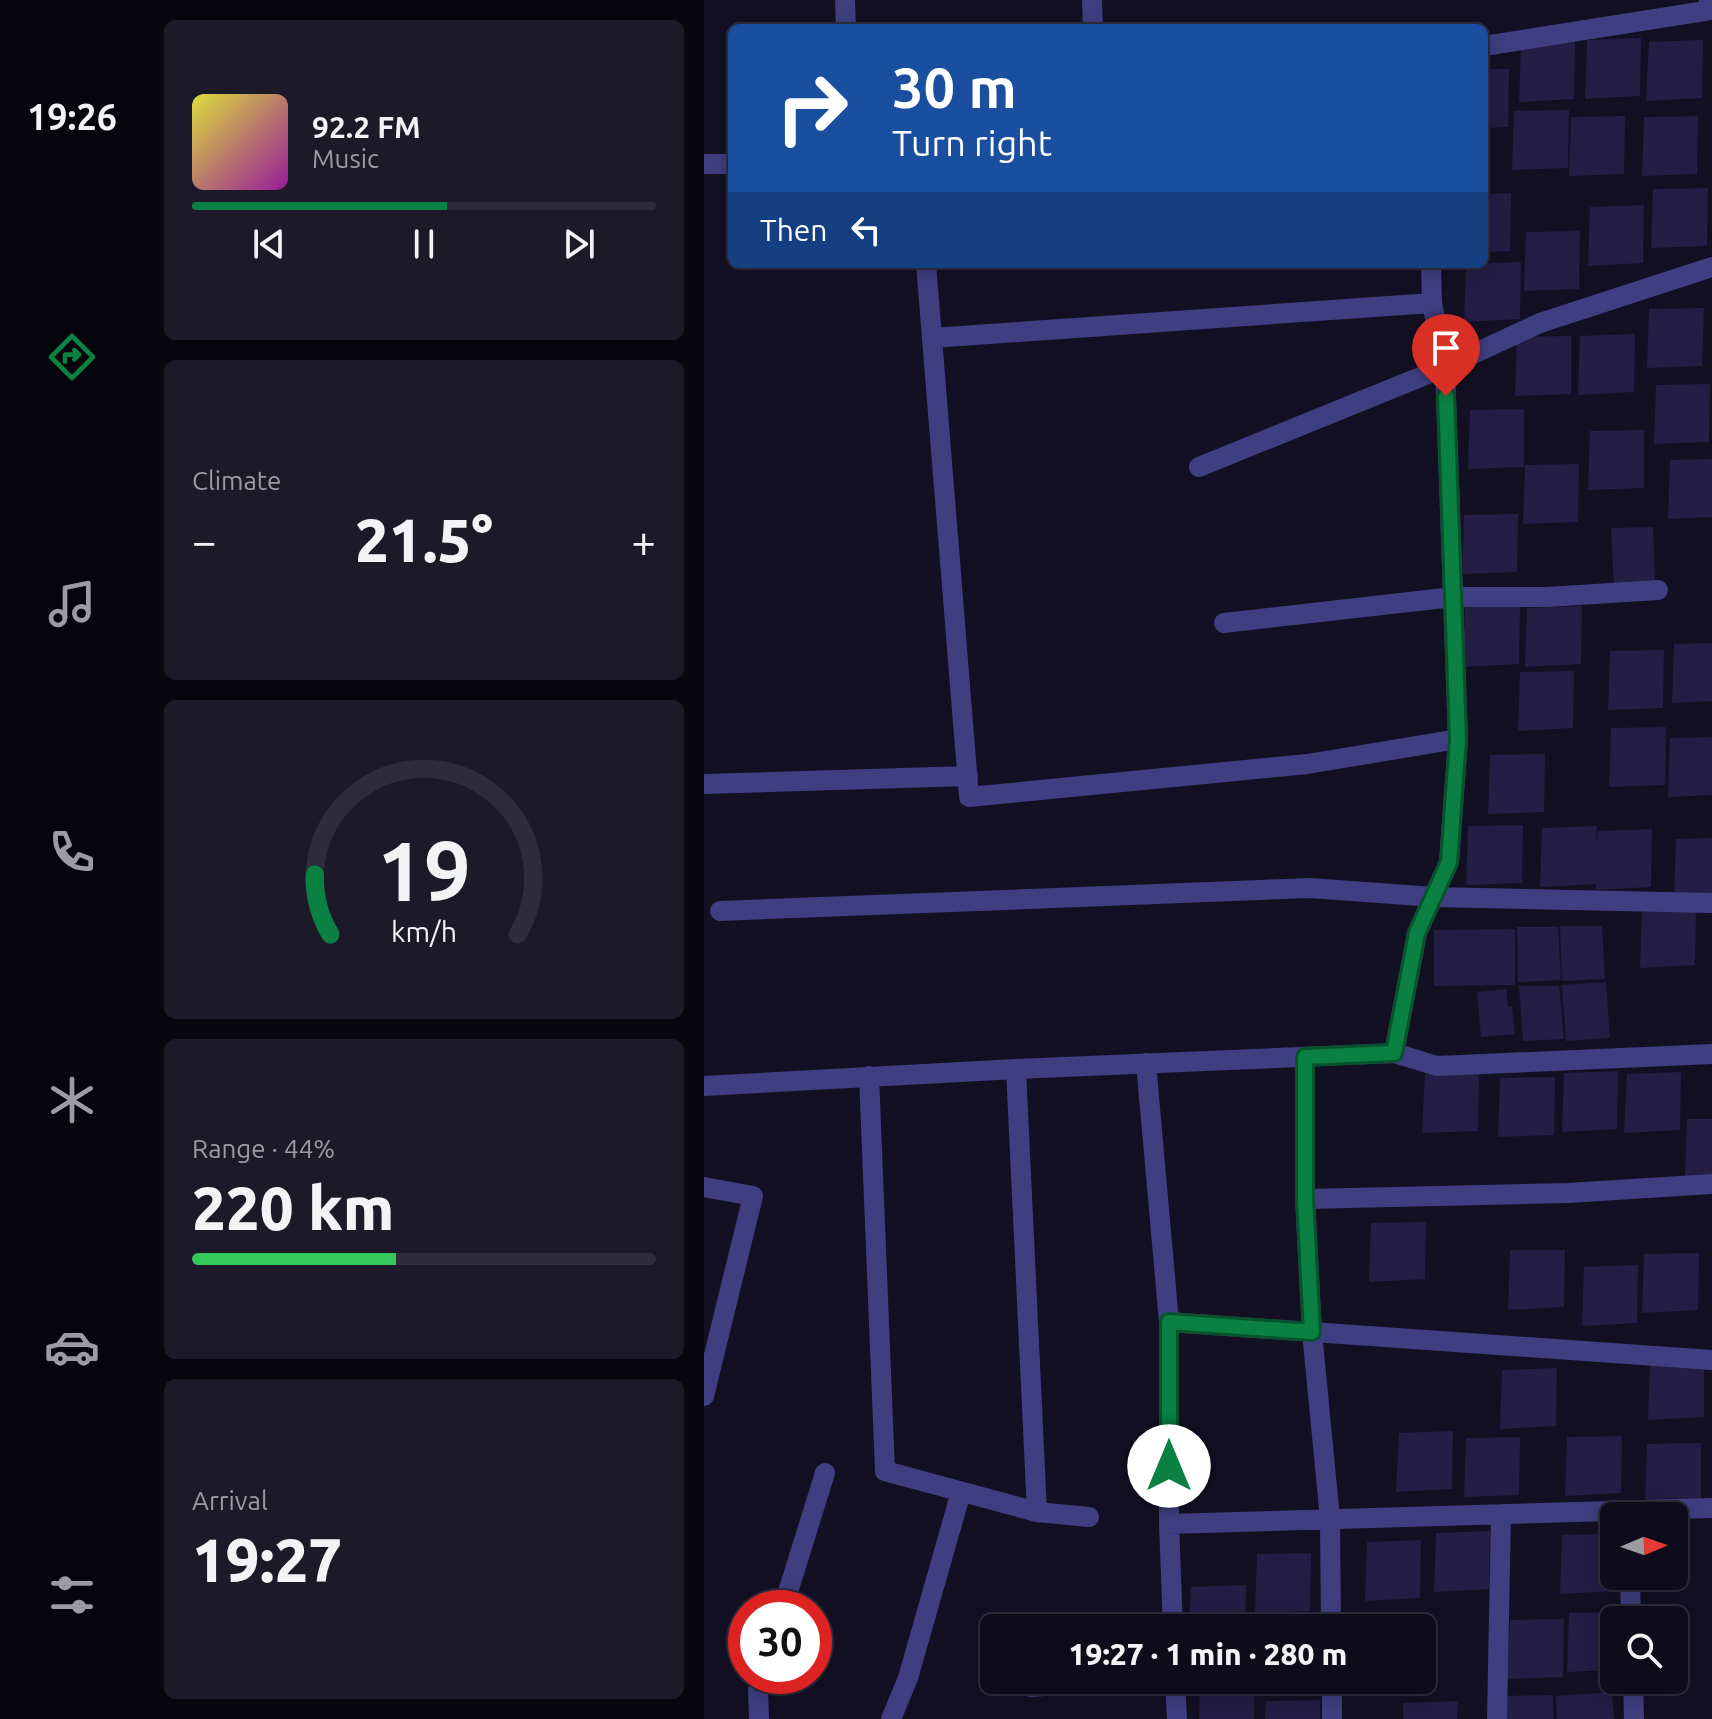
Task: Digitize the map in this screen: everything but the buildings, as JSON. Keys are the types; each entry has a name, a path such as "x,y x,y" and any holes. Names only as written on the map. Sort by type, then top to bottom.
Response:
{"street":[{"path":"845,0 846,24"},
{"path":"1092,0 1093,24"},
{"path":"1488,45 1712,10"},
{"path":"704,164 728,164"},
{"path":"1199,467 1445,367 1540,323 1712,267"},
{"path":"926,268 969,797 1307,764 1458,739"},
{"path":"1394,1053 1417,933 1449,862 1458,739 1445,367 1432,303 1431,268"},
{"path":"932,338 1432,303"},
{"path":"1224,623 1453,597 1547,597 1658,590"},
{"path":"704,784 968,776"},
{"path":"720,911 1310,888 1434,897 1712,903"},
{"path":"704,1086 1394,1053 1437,1066 1712,1054"},
{"path":"1305,1057 1305,1199 1312,1332 1330,1519 1331,1614"},
{"path":"1146,1063 1169,1322 1172,1614"},
{"path":"1016,1069 1037,1512"},
{"path":"869,1076 885,1471 1037,1512 1089,1517"},
{"path":"1305,1199 1568,1193 1712,1184"},
{"path":"704,1187 753,1196 704,1396"},
{"path":"1169,1322 1712,1360"},
{"path":"789,1590 825,1473"},
{"path":"891,1719 908,1678 961,1492"},
{"path":"1688,1509 1712,1508"},
{"path":"1169,1524 1600,1513"},
{"path":"1497,1719 1501,1514"},
{"path":"758,1694 759,1719"},
{"path":"1176,1694 1177,1719"},
{"path":"1332,1694 1332,1719"},
{"path":"1633,1694 1634,1719"}],"route":[{"path":"1169,1466 1169,1322 1312,1332 1305,1199 1305,1057 1394,1053 1417,933 1449,862 1458,739 1446,396"}]}
